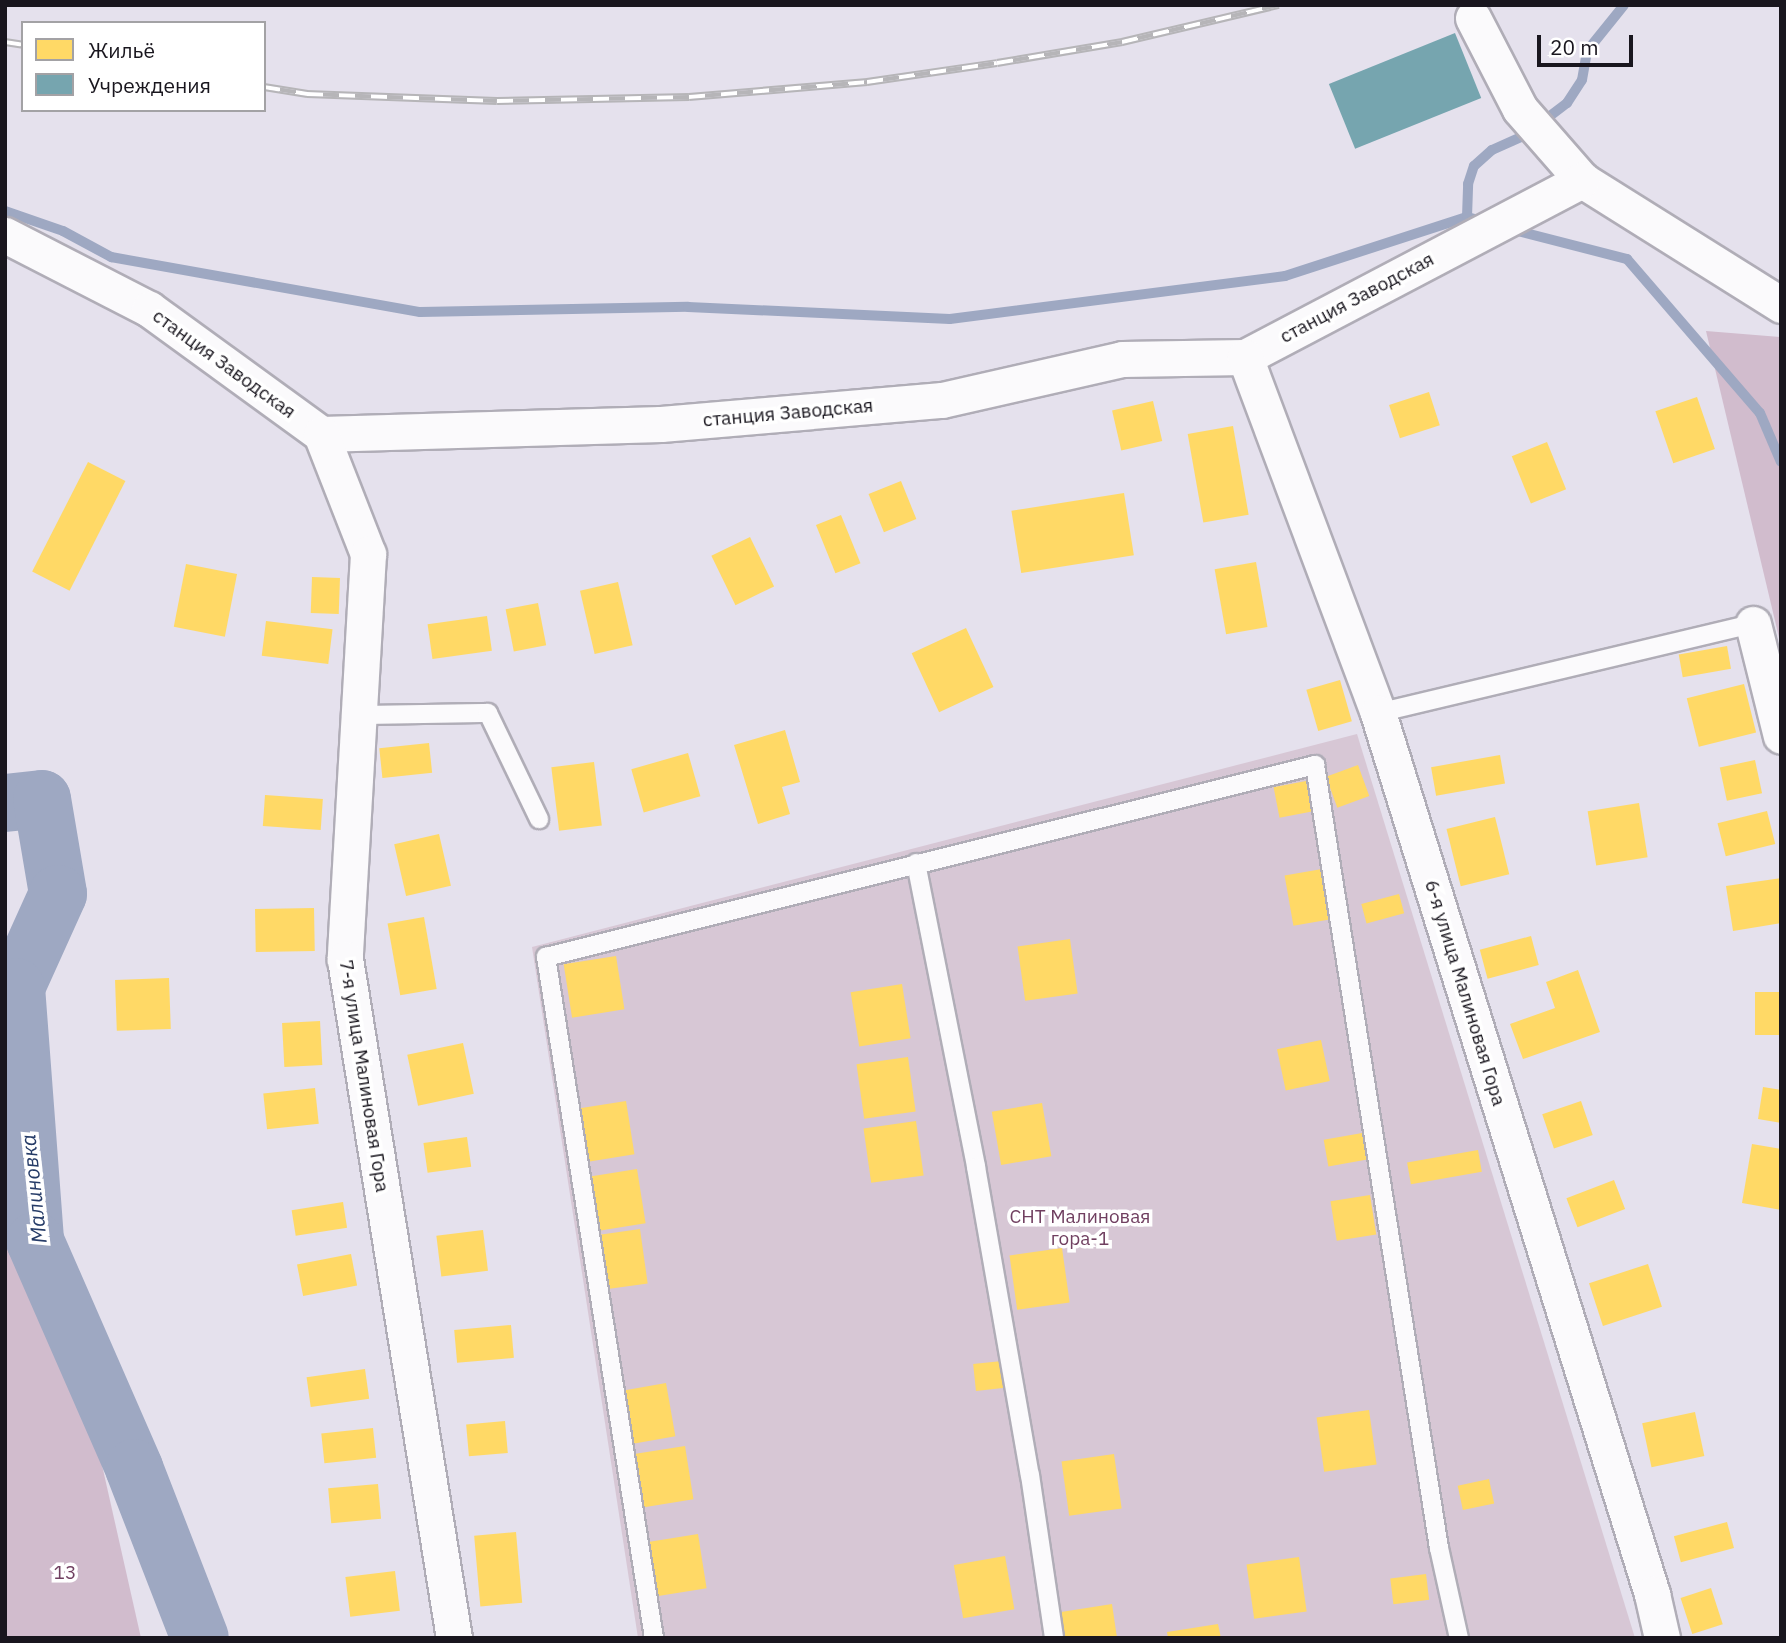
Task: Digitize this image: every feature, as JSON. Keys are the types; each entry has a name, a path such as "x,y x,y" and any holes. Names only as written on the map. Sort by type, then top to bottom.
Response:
{"street":[{"path":"1473,18 1520,109 1582,180 1781,305"},
{"name":"станция Заводская","path":"5,235 149,309 321,434 661,424 942,400 1122,359 1245,357 1582,180"},
{"name":"6-я улица Малиновая Гора","path":"1245,357 1378,713 1652,1594 1662,1638"},
{"name":"7-я улица Малиновая Гора","path":"321,434 368,554 345,959 454,1638"},
{"path":"1754,624 1781,736"}],"lane":[{"path":"1378,713 1754,624"},
{"path":"359,715 488,713 538,820"},
{"path":"654,1638 546,957 1315,765 1437,1535 1459,1638"},
{"path":"916,863 976,1167 1030,1475 1054,1638"}],"green space":[{"path":"1706,331 1781,337 1781,646"},
{"name":"СНТ Малиновая гора-1","path":"1357,734 1635,1638 638,1638 532,947"},
{"name":"13","path":"5,1035 141,1638 5,1638"}],"building: Жильё":[{"path":"1429,392 1440,425 1400,438 1389,405"},
{"path":"1697,397 1715,449 1673,463 1655,411"},
{"path":"1153,401 1162,441 1121,450 1112,410"},
{"path":"1233,426 1249,515 1203,523 1188,434"},
{"path":"1547,442 1566,489 1531,504 1512,456"},
{"path":"88,462 125,481 70,591 32,572"},
{"path":"901,481 916,519 884,532 869,494"},
{"path":"1124,493 1134,555 1021,573 1011,511"},
{"path":"841,515 860,563 835,573 816,525"},
{"path":"750,537 774,586 735,605 711,556"},
{"path":"1256,562 1267,627 1226,634 1215,569"},
{"path":"186,564 237,574 225,637 174,627"},
{"path":"312,577 340,578 339,614 311,613"},
{"path":"618,582 633,645 595,654 580,591"},
{"path":"538,603 546,645 514,652 506,609"},
{"path":"487,616 492,651 432,659 428,624"},
{"path":"266,621 333,629 328,664 262,656"},
{"path":"966,628 993,687 939,712 912,653"},
{"path":"1727,646 1731,669 1683,677 1679,655"},
{"path":"1340,680 1352,721 1318,731 1306,690"},
{"path":"1744,684 1756,733 1699,747 1687,698"},
{"path":"785,730 800,782 782,787 790,814 758,824 734,745"},
{"path":"429,743 432,773 382,778 379,748"},
{"path":"688,753 700,796 644,813 631,769"},
{"path":"1500,755 1505,784 1436,796 1431,767"},
{"path":"1755,760 1762,793 1727,801 1720,767"},
{"path":"594,762 602,826 559,831 551,767"},
{"path":"1358,765 1369,796 1337,808 1326,777"},
{"path":"1306,781 1312,811 1280,818 1274,787"},
{"path":"265,795 323,799 321,830 263,826"},
{"path":"1639,803 1648,857 1596,865 1588,811"},
{"path":"1767,811 1775,844 1726,856 1718,823"},
{"path":"1495,817 1509,874 1461,886 1446,829"},
{"path":"439,834 451,886 406,896 394,844"},
{"path":"1322,869 1331,919 1293,926 1285,876"},
{"path":"1781,878 1781,923 1733,931 1726,886"},
{"path":"1399,894 1404,913 1367,923 1361,904"},
{"path":"314,908 315,951 256,952 255,909"},
{"path":"424,917 437,989 400,995 388,923"},
{"path":"1531,936 1539,965 1488,979 1480,950"},
{"path":"1070,939 1078,993 1025,1001 1018,946"},
{"path":"616,956 624,1009 572,1018 564,964"},
{"path":"1578,970 1600,1032 1523,1059 1510,1024 1555,1008 1546,982"},
{"path":"169,978 171,1029 117,1031 115,980"},
{"path":"902,984 911,1038 859,1046 851,992"},
{"path":"1755,992 1781,992 1781,1035 1755,1035"},
{"path":"320,1021 322,1065 284,1067 282,1023"},
{"path":"1321,1040 1330,1081 1286,1090 1277,1049"},
{"path":"463,1043 474,1094 418,1106 407,1055"},
{"path":"908,1057 916,1111 864,1119 857,1064"},
{"path":"1763,1087 1781,1090 1781,1123 1758,1119"},
{"path":"315,1088 319,1124 267,1129 263,1093"},
{"path":"626,1101 634,1154 582,1163 574,1109"},
{"path":"1581,1101 1593,1135 1554,1148 1542,1114"},
{"path":"1042,1103 1051,1156 1001,1165 992,1112"},
{"path":"916,1121 924,1175 871,1183 864,1128"},
{"path":"1368,1132 1373,1159 1328,1166 1324,1140"},
{"path":"467,1137 471,1167 428,1173 423,1143"},
{"path":"1752,1144 1781,1149 1781,1210 1742,1203"},
{"path":"1478,1150 1482,1172 1411,1184 1407,1163"},
{"path":"637,1169 646,1223 594,1231 586,1177"},
{"path":"1614,1180 1625,1209 1577,1227 1566,1198"},
{"path":"1370,1195 1376,1235 1337,1241 1330,1201"},
{"path":"343,1202 347,1228 296,1236 292,1210"},
{"path":"640,1229 648,1283 595,1291 588,1236"},
{"path":"483,1230 488,1271 441,1276 436,1236"},
{"path":"1062,1248 1070,1302 1017,1310 1010,1255"},
{"path":"351,1254 357,1285 303,1296 297,1264"},
{"path":"1648,1264 1662,1307 1603,1326 1589,1283"},
{"path":"511,1325 514,1358 457,1363 454,1330"},
{"path":"1002,1361 1005,1388 976,1391 973,1364"},
{"path":"365,1369 369,1399 311,1407 307,1377"},
{"path":"666,1383 675,1436 623,1445 614,1392"},
{"path":"1369,1410 1377,1464 1324,1472 1317,1417"},
{"path":"1695,1412 1704,1456 1652,1467 1642,1423"},
{"path":"505,1421 508,1453 469,1456 466,1424"},
{"path":"373,1428 376,1458 324,1463 321,1433"},
{"path":"685,1446 693,1499 641,1508 633,1454"},
{"path":"1114,1454 1122,1508 1069,1516 1062,1461"},
{"path":"1489,1479 1494,1503 1463,1510 1458,1486"},
{"path":"378,1484 381,1519 331,1523 328,1488"},
{"path":"1727,1522 1734,1548 1681,1562 1674,1536"},
{"path":"516,1532 522,1603 480,1606 474,1536"},
{"path":"698,1534 707,1588 655,1596 647,1542"},
{"path":"1005,1556 1014,1609 963,1618 954,1565"},
{"path":"1299,1557 1307,1611 1254,1619 1247,1564"},
{"path":"395,1571 400,1611 350,1617 345,1577"},
{"path":"1426,1574 1429,1600 1393,1604 1390,1578"},
{"path":"1711,1588 1723,1624 1692,1634 1681,1598"},
{"path":"1112,1604 1117,1638 1065,1638 1061,1612"},
{"path":"1218,1624 1221,1638 1168,1638 1167,1632"}],"building: Учреждения":[{"path":"1455,33 1481,98 1355,149 1329,84"}],"waterway":[{"path":"1467,217 1468,184 1474,166 1492,150 1525,135 1567,103 1582,80 1587,51 1624,5"},
{"path":"5,211 63,231 111,257 420,312 688,307 950,319 1285,276 1467,217 1482,221"},
{"path":"1510,229 1627,259 1760,413 1781,462"},
{"name":"Малиновка","path":"5,803 42,799 58,894 16,987 35,1241 134,1468 200,1638"}],"railway":[{"path":"266,87 307,94 497,101 689,97 867,82 997,63 1122,42 1279,5"},
{"path":"5,42 21,45"}]}
